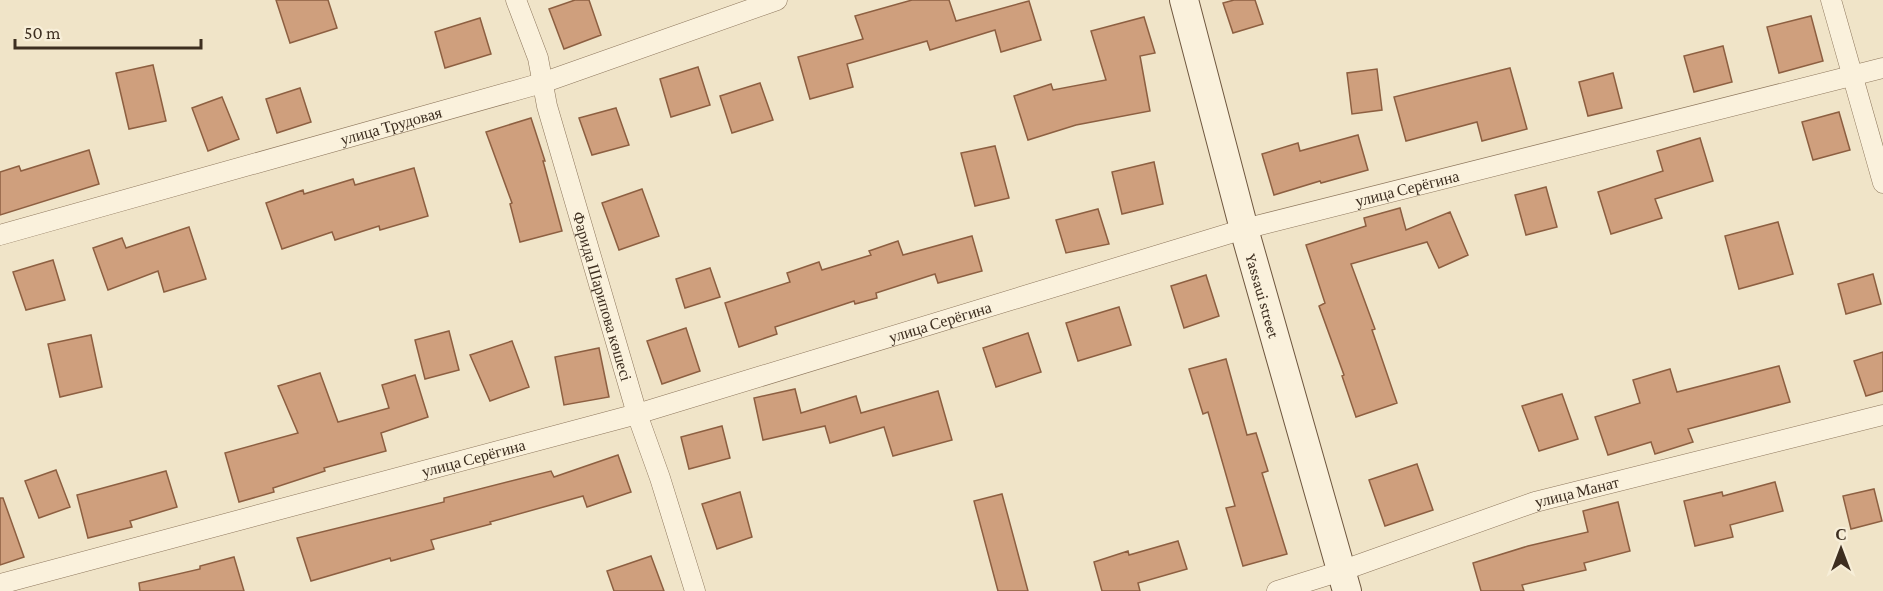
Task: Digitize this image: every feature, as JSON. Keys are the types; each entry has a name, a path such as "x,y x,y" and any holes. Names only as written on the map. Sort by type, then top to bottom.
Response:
{"main road":[{"name":"Yassaui street","path":"1184,0 1244,229 1344,581"}],"street":[{"name":"Фарида Шарипова көшесі","path":"516,0 537,58 547,106 637,414 660,478 695,591"},
{"name":"улица Трудовая","path":"0,235 542,83 777,0"},
{"path":"1831,0 1883,183"},
{"name":"улица Серёгина","path":"0,584 637,414 1244,229 1883,68"},
{"name":"улица Манат","path":"1277,591 1344,581 1535,502 1883,415"}],"building":[{"path":"276,0 328,0 337,28 290,43"},
{"path":"575,0 589,0 601,35 564,49 549,9"},
{"path":"912,0 949,0 956,21 1029,1 1041,40 1001,52 995,30 930,50 927,41 847,64 853,87 810,99 798,57 863,39 855,16"},
{"path":"1234,0 1255,0 1263,24 1233,33 1223,3"},
{"path":"1811,16 1823,61 1779,73 1767,27"},
{"path":"1144,17 1155,53 1140,56 1150,111 1076,125 1028,140 1014,96 1051,84 1053,90 1106,80 1091,31"},
{"path":"480,18 491,54 445,68 435,32"},
{"path":"1723,46 1732,82 1694,92 1684,56"},
{"path":"153,65 166,121 129,129 116,73"},
{"path":"698,67 710,105 671,117 660,79"},
{"path":"1510,68 1527,129 1482,141 1477,122 1406,141 1394,97"},
{"path":"1377,69 1382,110 1352,114 1347,73"},
{"path":"1613,73 1622,108 1588,116 1579,82"},
{"path":"760,83 773,120 732,133 720,96"},
{"path":"300,88 311,122 277,133 266,99"},
{"path":"222,97 239,139 208,151 192,108"},
{"path":"616,108 629,145 592,155 579,118"},
{"path":"1839,112 1850,150 1813,160 1802,122"},
{"path":"531,118 545,161 543,161 562,231 520,242 510,204 512,203 486,132"},
{"path":"1358,135 1368,170 1274,195 1262,154 1298,143 1300,151"},
{"path":"1700,138 1713,181 1655,199 1662,218 1611,234 1598,192 1663,171 1657,151"},
{"path":"995,146 1009,198 975,206 961,153"},
{"path":"89,150 99,184 0,215 0,172 19,166 21,171"},
{"path":"1154,162 1163,204 1122,214 1112,172"},
{"path":"414,168 428,216 380,230 379,226 335,240 332,232 282,249 266,203 303,190 304,194 353,179 355,185"},
{"path":"1546,187 1557,227 1526,235 1515,195"},
{"path":"642,189 659,236 619,250 602,203"},
{"path":"1400,208 1406,230 1450,212 1468,255 1439,268 1427,242 1351,264 1375,329 1372,330 1397,403 1356,417 1342,376 1344,375 1319,306 1325,303 1306,245 1366,226 1364,218"},
{"path":"1098,209 1109,244 1066,253 1056,220"},
{"path":"1778,222 1793,274 1739,289 1725,236"},
{"path":"189,227 206,279 164,292 158,271 108,290 93,248 122,238 126,248"},
{"path":"972,236 982,271 938,283 935,274 876,293 877,298 855,304 854,301 775,327 777,334 739,347 725,303 790,282 787,273 819,262 822,270 871,255 869,251 898,241 903,255"},
{"path":"53,260 65,300 26,310 13,272"},
{"path":"710,268 720,297 685,308 676,279"},
{"path":"1873,274 1881,304 1846,314 1838,284"},
{"path":"1206,275 1219,316 1184,328 1171,286"},
{"path":"1119,307 1131,345 1078,361 1066,323"},
{"path":"686,328 700,371 662,384 647,341"},
{"path":"449,331 459,370 425,379 415,340"},
{"path":"1028,333 1041,372 996,387 983,348"},
{"path":"91,335 102,387 60,397 48,344"},
{"path":"512,341 529,387 490,401 470,355"},
{"path":"599,348 609,397 564,405 555,357"},
{"path":"1883,352 1883,391 1866,396 1854,361"},
{"path":"1226,359 1247,435 1256,433 1268,471 1262,473 1287,554 1243,566 1226,508 1235,506 1208,412 1203,414 1189,369"},
{"path":"1779,366 1790,402 1688,429 1693,442 1655,454 1651,442 1608,455 1595,417 1640,403 1633,380 1670,369 1677,392"},
{"path":"320,373 338,422 389,408 382,385 415,375 428,417 381,433 386,451 324,468 325,471 273,488 274,492 239,502 225,453 298,433 278,386"},
{"path":"795,389 801,413 856,396 861,413 938,391 952,440 893,456 884,427 830,443 825,426 763,440 754,398"},
{"path":"1562,394 1578,439 1539,451 1522,406"},
{"path":"722,426 730,458 689,469 681,437"},
{"path":"618,455 631,492 587,507 583,496 431,540 434,549 391,561 390,558 311,581 297,538 444,502 444,498 551,471 554,477"},
{"path":"1417,464 1433,510 1385,526 1369,480"},
{"path":"56,470 70,507 39,518 25,481"},
{"path":"166,471 177,507 130,521 132,527 88,538 77,495"},
{"path":"1775,482 1783,511 1730,525 1733,537 1695,546 1684,501 1722,492 1723,496"},
{"path":"1874,489 1882,521 1851,529 1843,496"},
{"path":"740,492 752,537 717,549 702,504"},
{"path":"1002,494 1028,591 998,591 974,501"},
{"path":"0,498 3,498 24,557 0,565"},
{"path":"1618,502 1630,551 1584,563 1586,570 1522,585 1524,591 1481,591 1473,563 1528,546 1588,532 1583,511"},
{"path":"1178,541 1187,569 1138,583 1140,591 1102,591 1094,562 1128,551 1129,555"},
{"path":"651,556 664,591 614,591 607,571"},
{"path":"234,557 244,591 140,591 139,583 200,569 200,566"}]}
